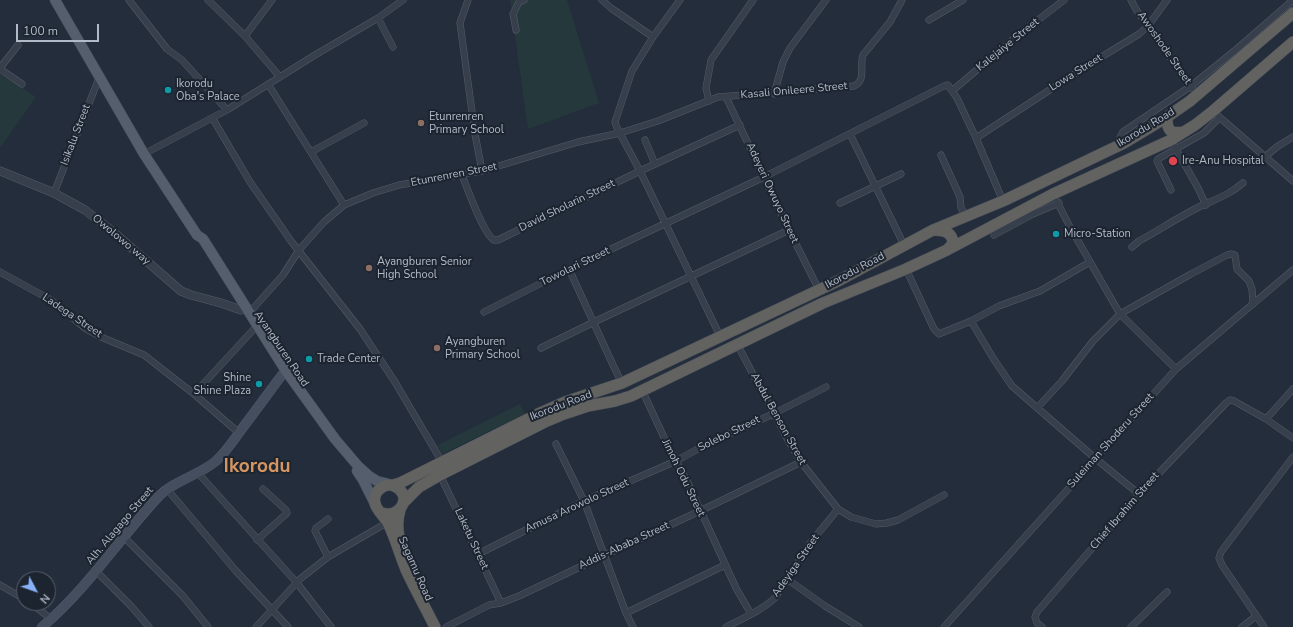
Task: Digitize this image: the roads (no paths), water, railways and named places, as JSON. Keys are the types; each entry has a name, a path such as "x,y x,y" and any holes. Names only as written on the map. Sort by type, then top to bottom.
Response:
{"highway":[{"name":"Ikorodu Road","path":"392,486 540,413 565,402 622,383 819,290 933,230 1003,201 1115,147 1167,117 1194,90 1293,13"},
{"name":"Ikorodu Road","path":"402,506 419,487 440,474 564,414 588,406 616,401 642,390 823,303 906,269 1056,198 1174,145 1185,132 1216,114 1293,42"},
{"path":"1167,117 1167,125 1170,131 1185,132"},
{"path":"933,230 947,231 950,234 954,241 947,250"},
{"path":"392,486 397,488 402,493 402,506 392,514 381,513 374,499 382,487 392,486"},
{"name":"Sagamu Road","path":"402,506 398,516 398,529 403,549 442,627"},
{"name":"Sagamu Road","path":"381,513 408,574 435,627"}],"main road":[{"name":"Ayangburen Road","path":"55,0 144,154 197,234 200,243 286,372 357,467"},
{"name":"Ayangburen Road","path":"245,312 253,330 282,375 332,441 357,467"},
{"name":"Alh. Alagago Street","path":"42,627 96,572 124,537 167,489 198,473 222,456 282,375"},
{"path":"357,467 378,481 392,486"},
{"path":"357,467 381,513"}],"street":[{"path":"129,0 167,49 182,60 227,110"},
{"path":"208,0 245,36 280,76"},
{"path":"245,36 272,0"},
{"path":"144,154 213,119 280,76 378,18 403,0"},
{"path":"468,0 460,23 475,134 482,171"},
{"path":"516,30 513,14 519,2 524,0"},
{"path":"602,0 652,37"},
{"path":"680,0 652,37 632,71 615,122 720,336"},
{"path":"708,101 706,88 711,60 753,0"},
{"path":"774,94 783,62 790,48 826,0"},
{"name":"Kasali Onileere Street","path":"726,96 774,94 854,86 859,84 862,79 861,60 863,54 890,22 902,0"},
{"path":"929,20 963,0"},
{"name":"Kalejaiye Street","path":"953,90 1016,37 1064,0"},
{"name":"Awoshode Street","path":"1131,0 1194,90"},
{"name":"Lowa Street","path":"976,138 1084,67 1139,34 1148,26 1166,0"},
{"path":"1115,147 1123,132 1194,90 1238,48 1293,0"},
{"path":"378,18 393,47"},
{"path":"18,46 0,68 22,84"},
{"name":"Isikalu Street","path":"54,193 99,78"},
{"path":"268,84 344,204"},
{"name":"Towolari Street","path":"484,312 569,269 764,177 944,86 948,85 953,90"},
{"path":"953,90 976,138 1003,201"},
{"name":"Etunrenren Street","path":"245,312 283,275 299,250 324,222 344,204 399,184 482,171 578,142 620,133 658,121 718,97 726,96"},
{"name":"Adeyeri Owuyo Street","path":"726,96 819,290"},
{"path":"1171,190 1157,161 1159,157 1174,145 1204,134 1216,114 1293,181"},
{"path":"213,119 250,182 291,241 360,329 398,388 442,462"},
{"path":"311,152 364,123"},
{"name":"David Sholarin Street","path":"462,175 485,230 490,238 494,240 740,125"},
{"path":"850,134 904,245"},
{"path":"1266,156 1278,146 1293,137"},
{"path":"645,140 655,164"},
{"path":"1174,145 1206,204"},
{"path":"941,155 960,196 961,208 966,216"},
{"name":"Owolowo way","path":"0,171 54,193 85,210 112,231 181,291 245,312"},
{"path":"840,203 902,174"},
{"path":"1132,247 1139,241 1206,204 1234,191 1243,183"},
{"path":"994,235 1027,217 1056,198 1070,227 1120,314 1176,369"},
{"path":"541,348 789,230"},
{"path":"1038,407 1062,381 1093,341 1120,314 1191,274 1232,254 1235,257 1237,269 1249,281 1252,289 1253,304"},
{"path":"906,269 936,332 939,334 971,321 999,306 1040,291 1090,262"},
{"path":"569,269 612,365 622,383"},
{"name":"Suleiman Shoderu Street","path":"944,627 1176,369 1293,270"},
{"name":"Ladega Street","path":"0,272 51,300 86,328 101,337 144,355 194,394 239,433"},
{"path":"971,321 1012,386 1139,494"},
{"path":"194,394 253,330"},
{"name":"Abdul Benson Street","path":"737,344 773,414 801,462 838,509"},
{"name":"Solebo Street","path":"676,461 707,444 773,414 826,387"},
{"name":"Jimoh Odu Street","path":"642,390 661,433 676,461 736,588 751,614"},
{"path":"1293,390 1266,418 1293,438"},
{"name":"Chief Ibrahim Street","path":"1042,627 1037,623 1035,617 1037,612 1139,494 1180,449 1226,403 1230,400 1234,401 1266,418"},
{"path":"556,444 584,501 626,614 633,627"},
{"path":"1264,627 1222,565 1219,558 1224,548 1293,457"},
{"name":"Amusa Arowolo Street","path":"478,554 584,501 676,461"},
{"name":"Addis-Ababa Street","path":"446,627 489,605 501,603 520,596 801,462"},
{"path":"198,473 297,583 331,627"},
{"name":"Laketu Street","path":"440,474 501,603"},
{"path":"167,489 257,595 288,627"},
{"path":"257,540 287,513 286,510 263,489"},
{"path":"838,509 851,517 876,524 887,523 898,520 944,495"},
{"name":"Adeyiga Street","path":"726,627 767,605 775,598 812,542 838,509"},
{"path":"256,627 297,583 381,513"},
{"path":"328,519 316,528 315,531 328,557"},
{"path":"124,537 183,596 208,627"},
{"path":"626,614 725,565"},
{"path":"96,572 132,606 148,627"},
{"path":"787,579 825,606 859,627"},
{"path":"0,585 16,594"},
{"path":"1131,627 1167,592"},
{"path":"41,611 51,619"},
{"path":"1242,627 1256,616"}],"place":[{"name":"Ikorodu Oba's Palace","path":"168,90"},
{"name":"Etunrenren Primary School","path":"421,123"},
{"name":"Ire-Anu Hospital","path":"1173,161"},
{"name":"Micro-Station","path":"1056,234"},
{"name":"Ayangburen Senior High School","path":"369,268"},
{"name":"Ayangburen Primary School","path":"437,348"},
{"name":"Trade Center","path":"309,359"},
{"name":"Shine Shine Plaza","path":"259,384"}],"district":[{"name":"Ikorodu","path":"257,467"}]}
